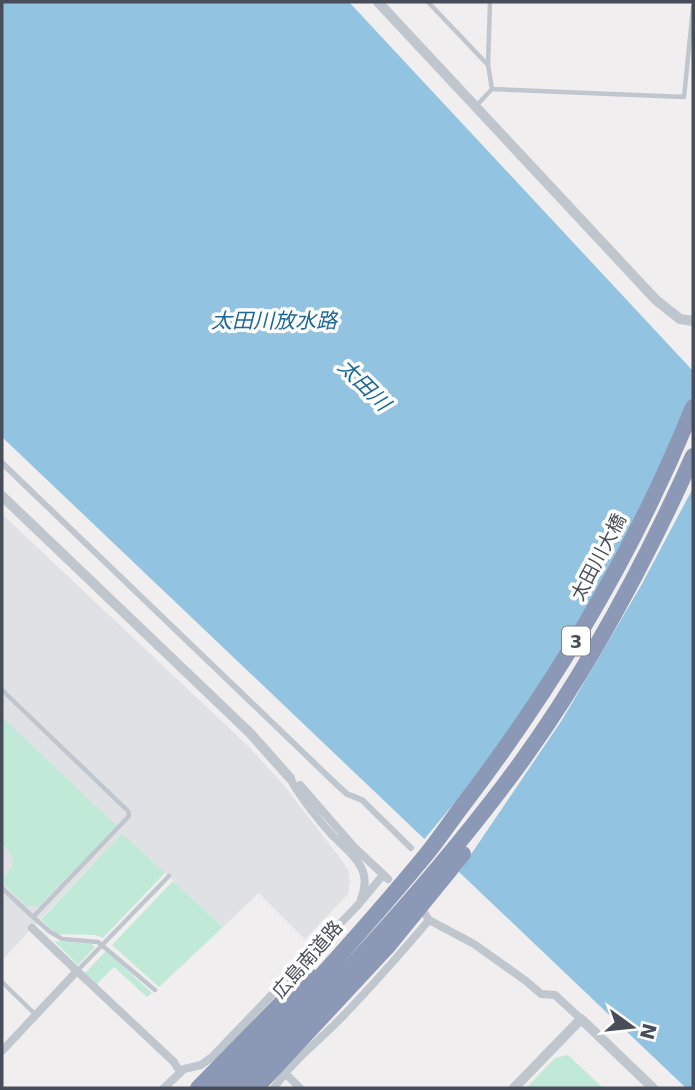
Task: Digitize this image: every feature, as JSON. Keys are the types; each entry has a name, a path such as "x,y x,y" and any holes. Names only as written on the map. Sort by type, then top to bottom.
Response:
{"highway":[{"name":"太田川大橋","path":"419,852 502,754 569,652 636,533 693,407"},
{"name":"太田川大橋","path":"520,764 583,667 627,590 693,456"},
{"name":"広島南道路","path":"236,1088 443,871 486,822 520,764"},
{"name":"広島南道路","path":"216,1088 300,1000 419,852"},
{"path":"256,1088 382,953 443,871"},
{"path":"198,1088 293,991 338,955"}],"street":[{"path":"378,2 656,300 680,319 693,321"},
{"path":"2,463 336,783 348,794 362,800 419,852"},
{"path":"2,496 250,733 354,847 386,877 212,1056 201,1065 190,1066 180,1072 164,1088"},
{"path":"290,778 325,827 357,859 364,884 358,905"},
{"path":"274,1088 285,1073 355,1003 427,917 474,944 541,994 555,995 653,1088"},
{"path":"32,928 174,1062 180,1072"},
{"path":"2,1051 77,971"},
{"path":"514,1088 581,1019"},
{"path":"285,1073 300,1088"}],"lane":[{"path":"428,2 488,65"},
{"path":"490,2 488,65 492,89"},
{"path":"475,106 492,89 684,97 693,8"},
{"path":"2,691 128,811 126,820 33,917"},
{"path":"77,971 169,876"},
{"path":"2,888 49,932 62,939 94,941 103,945 155,990"},
{"path":"2,982 36,1015"}],"shaded area":[{"path":"2,514 250,748 283,784 340,858 348,870 348,894 305,939 259,893 223,927 122,833 2,960"}],"green space":[{"path":"2,717 117,826 39,906 26,906 2,882 13,862 10,853 2,845"},
{"path":"122,833 165,873 103,938 96,935 57,934 41,920"},
{"path":"173,881 223,927 159,987 112,945"},
{"path":"54,941 92,944 95,947 78,965"},
{"path":"106,951 152,993 147,997 114,967 97,984 85,973"},
{"path":"568,1055 603,1088 526,1088 555,1058"}],"water":[{"name":"太田川放水路","path":"2,2 349,2 693,371 693,1088 686,1088 2,437"}],"pier":[{"path":"693,399 693,488 642,584 562,720 457,875 422,842 499,749 555,669 631,532 680,432"}],"water label":[{"name":"太田川","path":"364,385"}]}
